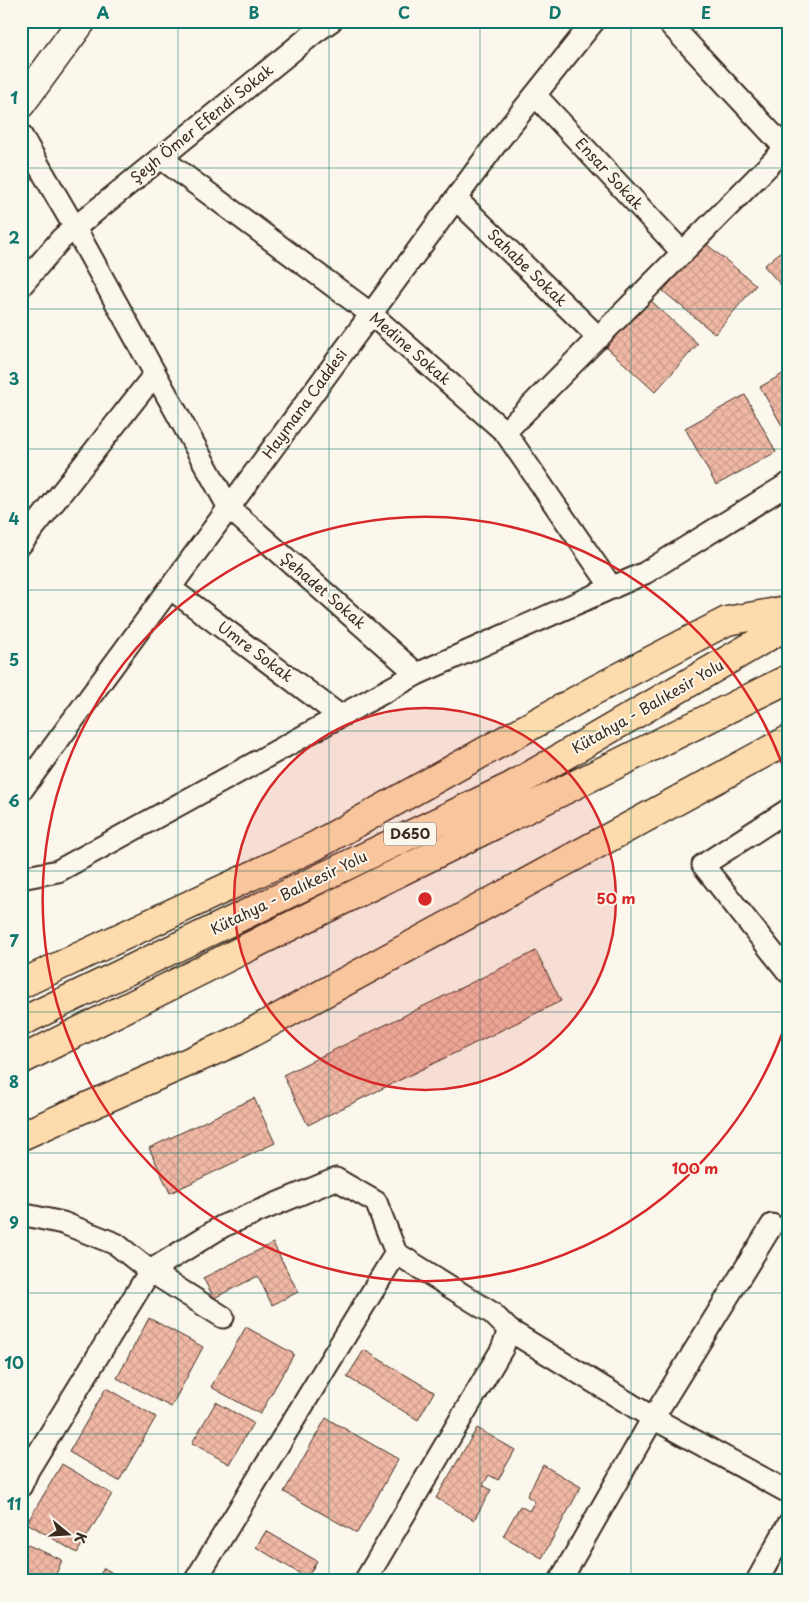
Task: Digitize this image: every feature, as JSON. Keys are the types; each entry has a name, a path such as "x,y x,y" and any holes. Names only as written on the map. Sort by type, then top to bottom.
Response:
{"highway":[{"path":"21,984 315,846 595,690 727,621 788,610"},
{"name":"Kütahya - Balıkesir Yolu","path":"21,1022 512,786 788,625"},
{"name":"Kütahya - Balıkesir Yolu","path":"21,1060 788,679"},
{"path":"21,1136 236,1041 788,740"}],"street":[{"path":"21,104 82,21"},
{"name":"Şeyh Ömer Efendi Sokak","path":"21,286 61,239 331,21"},
{"name":"Haymana Caddesi","path":"21,791 495,145 594,21"},
{"path":"505,432 787,149 667,21"},
{"name":"Ensar Sokak","path":"535,95 683,253"},
{"name":"Şehadet Sokak","path":"21,135 75,228 229,508 417,674"},
{"name":"Medine Sokak","path":"161,158 371,314 505,432 612,588"},
{"name":"Sahabe Sokak","path":"456,199 598,338"},
{"path":"21,544 155,374"},
{"path":"21,878 58,871 417,674 645,573 788,484"},
{"name":"Umre Sokak","path":"170,588 340,716"},
{"path":"788,810 703,865 788,972"},
{"path":"21,1486 28,1470 150,1271 222,1226 336,1179 376,1202 396,1253 492,1313 509,1330 653,1418 788,1492"},
{"path":"21,1214 63,1223 116,1244 150,1271 223,1317"},
{"path":"560,1581 653,1418 772,1225"},
{"path":"195,1581 396,1253"},
{"path":"366,1581 502,1350 509,1330"},
{"path":"757,1581 788,1525"}],"building":[{"path":"704,242 756,285 715,334 663,291"},
{"path":"788,245 788,293 764,266"},
{"path":"648,298 698,344 655,392 605,346"},
{"path":"788,371 788,436 760,387"},
{"path":"745,395 776,452 716,485 685,428"},
{"path":"536,951 561,1001 308,1125 283,1075"},
{"path":"254,1098 275,1143 170,1193 149,1148"},
{"path":"273,1243 298,1292 272,1305 258,1276 214,1298 203,1278"},
{"path":"149,1318 203,1347 171,1407 117,1378"},
{"path":"246,1327 294,1354 260,1414 211,1387"},
{"path":"364,1350 434,1392 418,1420 347,1377"},
{"path":"106,1388 156,1417 119,1481 69,1452"},
{"path":"216,1402 253,1423 229,1464 192,1443"},
{"path":"326,1418 398,1459 357,1533 284,1492"},
{"path":"477,1428 515,1450 498,1480 489,1475 483,1485 491,1490 474,1520 436,1498"},
{"path":"62,1464 112,1494 77,1553 27,1523"},
{"path":"543,1465 581,1487 542,1558 503,1536 520,1506 529,1511 535,1501 527,1496"},
{"path":"266,1531 317,1561 307,1578 256,1547"},
{"path":"21,1542 62,1560 53,1581 21,1581"},
{"path":"104,1568 126,1581 96,1581"}]}
